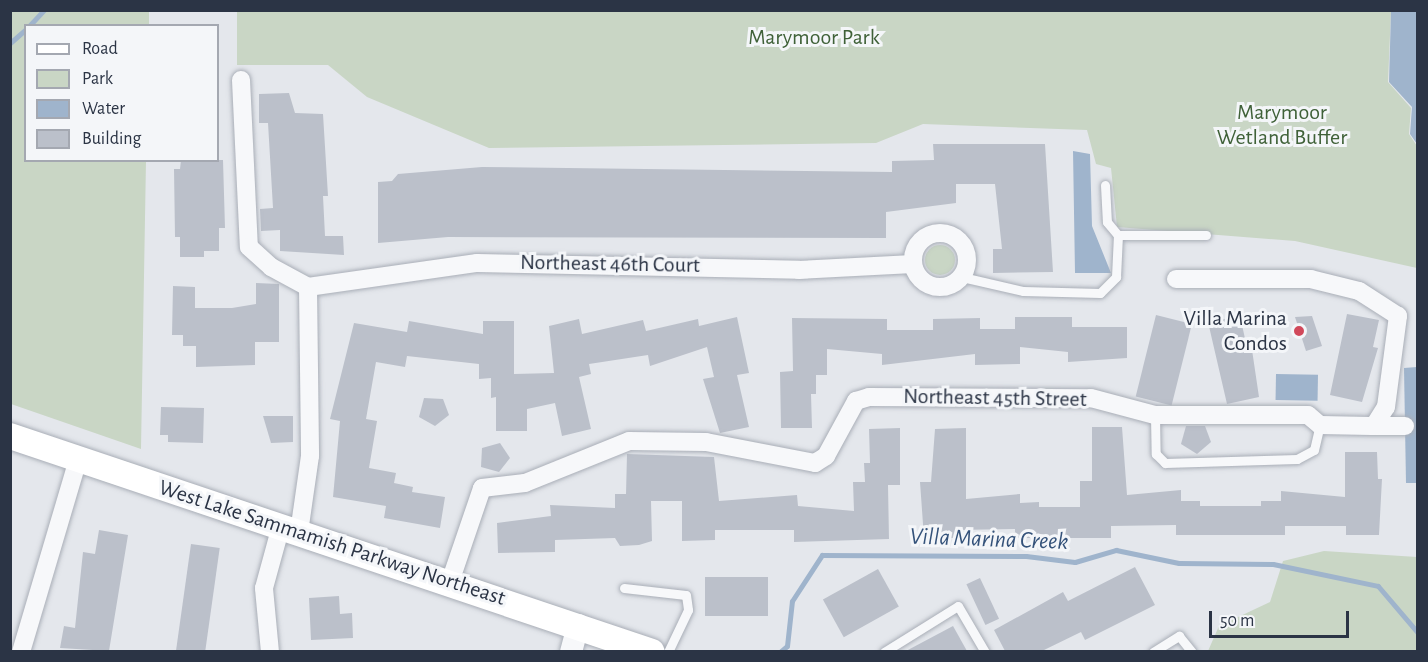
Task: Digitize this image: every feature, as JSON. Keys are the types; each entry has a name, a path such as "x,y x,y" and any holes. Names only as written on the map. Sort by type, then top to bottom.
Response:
{"main road":[{"name":"West Lake Sammamish Parkway Northeast","path":"10,436 652,651"}],"street":[{"path":"241,81 249,247 271,267 308,287 310,456 290,529 264,588 270,651"},
{"path":"947,234 966,251 962,277 947,286 929,285 913,264 922,240 947,234"},
{"name":"Northeast 46th Court","path":"308,287 477,263 799,270 913,264"},
{"path":"1176,279 1311,279 1359,291 1398,316 1386,406 1374,426"},
{"name":"Northeast 45th Street","path":"450,582 482,488 525,483 629,441 706,442 815,463 826,456 856,401 869,397 1091,398 1155,415 1308,415 1320,425 1405,426"},
{"path":"21,651 78,459"},
{"path":"571,651 578,626"}],"lane":[{"path":"962,277 1023,291 1100,293 1116,277 1118,235 1107,222 1105,185"},
{"path":"1118,235 1206,235"},
{"path":"1155,415 1156,454 1166,463 1297,459 1314,450 1320,425"},
{"path":"624,588 686,595 688,610 668,651"},
{"path":"884,651 958,606 985,651"},
{"path":"1153,651 1179,636 1192,651"}],"green space":[{"path":"11,10 149,11 149,24 24,24 24,162 146,162 141,449 11,404"},
{"name":"Marymoor Wetland Buffer","path":"237,11 1391,11 1388,82 1411,108 1409,134 1417,146 1417,268 1295,241 1117,227 1111,168 1096,164 1087,130 923,124 876,143 489,148 367,97 328,65 237,65"},
{"path":"940,245 951,249 955,260 951,271 940,275 929,271 925,260 929,249"},
{"path":"1324,551 1417,557 1417,651 1208,651 1219,626 1270,602 1283,561"}],"water":[{"path":"1391,11 1417,11 1417,144 1410,134 1412,107 1389,82"},
{"path":"1073,151 1090,154 1092,226 1111,273 1075,273"},
{"path":"1417,367 1417,483 1406,483 1404,368"},
{"path":"1276,374 1318,375 1318,401 1276,400"}],"building":[{"path":"289,93 295,113 323,114 328,196 323,196 325,236 343,236 344,255 280,251 280,230 261,231 260,209 273,208 268,123 259,123 259,94"},
{"path":"933,144 1045,144 1053,272 993,273 993,249 1002,249 995,184 956,184 956,203 886,212 886,238 448,237 378,243 378,182 392,181 398,174 482,167 892,172 892,161 934,160"},
{"path":"223,160 225,228 219,228 219,251 204,251 204,257 180,257 180,237 175,237 174,169 180,169 181,162 219,162"},
{"path":"256,283 279,284 279,342 255,342 255,365 196,367 196,346 183,346 183,335 172,335 173,286 195,287 195,308 232,308 256,304"},
{"path":"1347,314 1379,320 1373,347 1378,348 1362,402 1330,395"},
{"path":"1156,315 1192,324 1172,405 1136,397"},
{"path":"1240,316 1246,343 1251,343 1259,397 1227,404 1208,322"},
{"name":"Villa Marina Condos","path":"1312,316 1322,346 1306,351 1295,317"},
{"path":"737,317 749,373 737,375 749,427 720,433 703,379 714,377 707,347 650,366 648,355 589,364 591,374 579,377 591,429 562,436 555,403 527,409 527,431 496,431 496,397 491,398 491,378 479,379 479,364 407,356 405,367 376,362 366,419 377,421 369,468 396,473 394,483 413,487 412,492 445,497 440,528 384,518 386,506 333,497 340,421 330,419 354,323 407,332 409,321 483,334 483,321 514,321 514,374 554,373 549,326 579,319 582,334 643,320 646,331 698,319 699,326"},
{"path":"1015,317 1072,317 1072,327 1127,327 1127,358 1068,362 1068,352 1020,347 1020,364 975,365 975,354 882,365 882,354 827,349 827,375 816,375 816,394 811,394 812,428 781,428 780,372 793,371 792,318 887,319 887,330 933,330 933,319 980,318 980,329 1015,329"},
{"path":"424,398 443,399 449,415 435,426 419,417"},
{"path":"161,407 204,408 203,443 168,442 168,435 160,435"},
{"path":"263,416 293,416 293,442 271,443"},
{"path":"1186,426 1205,426 1211,442 1197,454 1181,444"},
{"path":"1092,427 1122,427 1127,495 1181,490 1181,501 1200,501 1200,506 1261,506 1261,501 1281,501 1281,491 1345,497 1345,452 1377,452 1378,479 1382,479 1379,535 1346,535 1346,526 1285,526 1285,535 1176,535 1176,525 1111,526 1111,538 1015,538 1015,529 955,530 955,538 924,538 920,482 931,482 935,429 966,428 966,499 1020,494 1020,503 1039,502 1039,507 1080,507 1080,481 1092,481"},
{"path":"900,428 900,485 888,485 889,539 794,542 794,530 715,530 715,540 682,541 682,501 651,501 652,541 639,545 620,546 615,538 555,540 555,552 498,553 497,523 551,516 550,505 615,508 615,494 626,494 627,454 714,457 719,501 797,495 798,506 854,511 853,482 865,482 864,463 870,463 869,429"},
{"path":"500,443 510,458 499,472 481,467 482,448"},
{"path":"99,530 128,535 109,651 60,648 64,626 75,628 83,552 95,554"},
{"path":"191,544 220,548 205,652 176,650"},
{"path":"1135,567 1155,605 1085,640 1081,632 1042,651 1005,651 994,630 1063,592 1068,601"},
{"path":"878,569 899,607 844,637 823,600"},
{"path":"705,577 768,577 768,616 705,616"},
{"path":"980,578 999,619 985,625 966,584"},
{"path":"339,596 340,614 352,613 353,638 311,640 309,598"},
{"path":"953,626 967,651 906,651"}],"waterway":[{"path":"31,24 44,10"},
{"path":"10,43 24,31"},
{"name":"Villa Marina Creek","path":"780,652 787,646 792,601 822,555 1026,556 1075,562 1116,550 1179,563 1273,564 1378,586 1418,633"}],"place":[{"name":"Villa Marina Condos","path":"1299,331"}],"park label":[{"name":"Marymoor Park","path":"814,38"}]}
